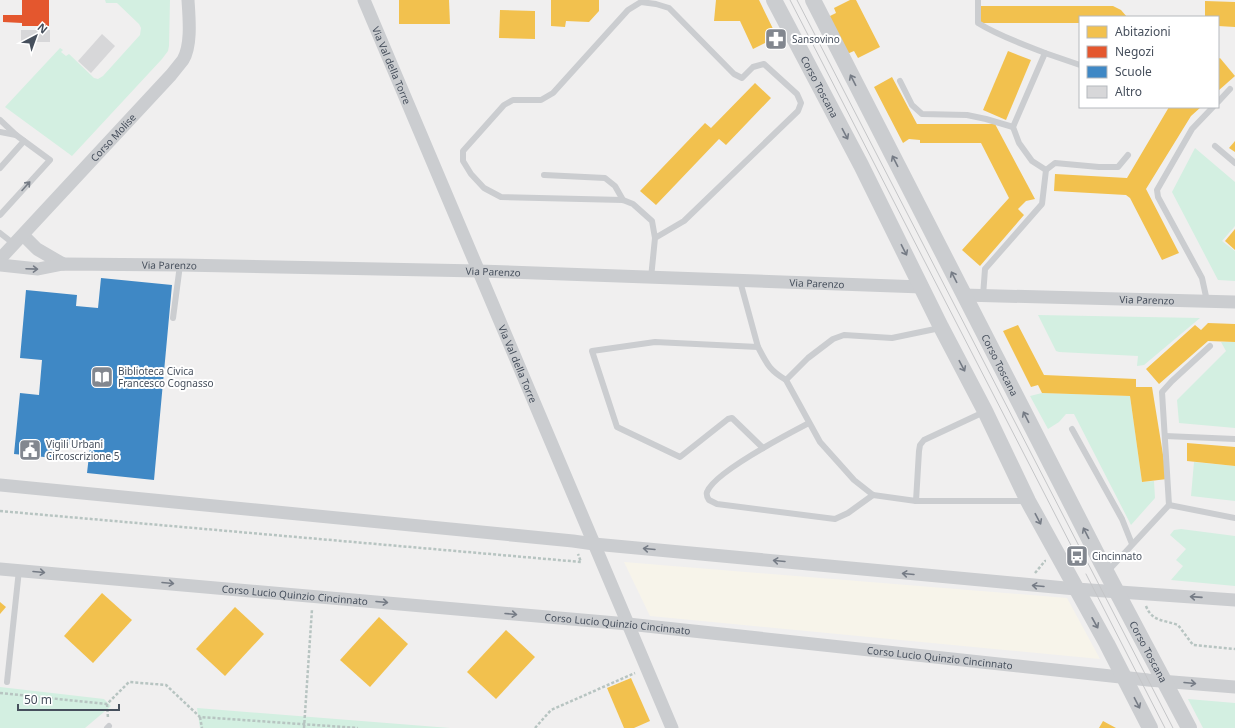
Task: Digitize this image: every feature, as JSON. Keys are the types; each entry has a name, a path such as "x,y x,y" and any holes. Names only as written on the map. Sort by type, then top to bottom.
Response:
{"street":[{"name":"Corso Molise","path":"0,259 170,75 183,59 188,41 188,0"},
{"name":"Via Val della Torre","path":"364,0 672,728"},
{"name":"Corso Toscana","path":"774,0 861,165 941,327 985,411 1028,500 1150,728"},
{"name":"Corso Toscana","path":"813,0 963,295 1189,728"},
{"name":"Via Parenzo","path":"18,239 63,264"},
{"name":"Via Parenzo","path":"0,265 38,269 63,264 479,271 922,287"},
{"name":"Via Parenzo","path":"963,295 1235,302"},
{"path":"0,485 594,544 1076,589 1235,600"},
{"name":"Corso Lucio Quinzio Cincinnato","path":"0,569 628,624 1124,677 1235,687"}],"lane":[{"path":"978,0 978,23 989,30 1020,44 1079,65"},
{"path":"651,278 655,238 652,221 633,204 623,200 501,197 484,188 471,174 463,161 463,150 504,105 513,100 541,100 553,93 628,10 641,2 669,8 734,74 742,78 753,67 764,64 797,94 802,103 798,111 684,221 655,238"},
{"path":"1045,53 1013,127 1019,143 1032,161 1046,170"},
{"path":"900,81 912,105 922,114 967,115 1013,127"},
{"path":"1219,101 1230,89"},
{"path":"1207,301 1202,278 1158,197 1157,190 1192,129 1212,108"},
{"path":"0,120 16,135 50,160 0,215"},
{"path":"0,132 16,135"},
{"path":"0,168 24,141"},
{"path":"1215,146 1235,163"},
{"path":"983,296 985,269 1042,204 1046,170 1056,163 1099,167 1118,167 1128,155"},
{"path":"544,175 605,178 615,186 623,200"},
{"path":"0,233 18,239"},
{"path":"173,318 180,265"},
{"path":"740,281 758,347 768,366 773,372 786,380 820,442 854,480 873,495 916,501 1028,500"},
{"path":"786,380 808,358 833,339 844,335 892,338 941,327"},
{"path":"758,347 655,342 592,351 616,427 680,457 728,419 732,418 763,448"},
{"path":"1107,572 1168,504 1162,392 1210,346"},
{"path":"916,501 920,445 924,440 985,411"},
{"path":"809,423 732,467 714,481 707,491 706,495 709,500 717,504 835,519 848,513 873,495"},
{"path":"1072,429 1122,519 1132,544"},
{"path":"1165,436 1235,440"},
{"path":"1168,504 1235,518"},
{"path":"7,682 19,570"}],"path":[{"path":"1142,593 1148,610 1157,620 1178,625 1193,645 1235,649"},
{"path":"304,726 313,596"},
{"path":"535,728 551,710 647,668"},
{"path":"0,693 107,704 129,682 166,685 200,717 202,728"},
{"path":"200,717 304,726 358,728"}],"shaded area":[{"path":"624,562 1067,598 1100,659 650,616"}],"green space":[{"path":"105,0 170,0 168,51 72,156 5,107 60,48 63,50 61,52 66,56 69,54 94,78 98,79 103,76 140,35 141,28 139,24 117,3 106,3"},
{"path":"1195,148 1235,182 1235,226 1222,241 1235,251 1235,281 1218,280 1172,192"},
{"path":"1038,315 1200,318 1144,365 1137,366 1138,356 1056,351"},
{"path":"1221,342 1235,342 1235,428 1179,423 1177,400 1226,351"},
{"path":"1042,393 1130,396 1142,482 1154,481 1155,498 1131,525 1074,414 1066,414 1059,422 1048,429 1030,396"},
{"path":"1194,462 1235,466 1235,501 1191,496"},
{"path":"1181,529 1235,536 1235,586 1171,580 1183,566 1176,560 1186,549 1170,535 1174,530"},
{"path":"0,687 104,699 111,706 85,728 0,728"},
{"path":"1188,699 1235,703 1235,728 1203,728"},
{"path":"197,708 450,728 200,728"}],"building: Abitazioni":[{"path":"399,0 449,0 450,24 399,24"},
{"path":"551,0 599,0 599,11 589,22 566,21 565,27 551,26"},
{"path":"716,0 759,0 777,37 753,49 740,21 714,21"},
{"path":"850,0 856,0 880,47 858,58 854,51 847,54 828,17 836,13 834,8"},
{"path":"1205,1 1235,2 1235,27 1219,26 1219,16 1205,16"},
{"path":"981,6 1113,6 1121,10 1126,16 1079,16 1079,23 981,23"},
{"path":"500,10 535,11 535,39 499,38"},
{"path":"1008,51 1031,60 1006,120 983,110"},
{"path":"1219,58 1235,76 1219,90"},
{"path":"892,77 917,124 995,124 1035,199 1026,201 1018,209 1024,215 980,266 962,250 1009,198 981,143 920,143 920,140 909,139 903,143 874,87"},
{"path":"755,83 771,98 726,145 719,139 656,205 640,191 705,123 711,128"},
{"path":"1168,108 1200,108 1191,116 1146,189 1179,253 1162,260 1130,198 1126,195 1054,191 1055,174 1127,178"},
{"path":"1235,141 1235,152 1229,148"},
{"path":"1235,229 1235,250 1225,241"},
{"path":"1208,323 1235,324 1235,342 1208,341 1159,384 1146,369 1195,325 1201,330"},
{"path":"1018,325 1044,375 1136,379 1136,387 1152,387 1167,479 1142,482 1130,396 1042,393 1038,385 1031,387 1003,331"},
{"path":"1187,443 1235,447 1235,466 1187,461"},
{"path":"102,593 132,620 93,663 64,636"},
{"path":"0,602 6,607 0,614"},
{"path":"235,607 264,634 225,676 196,649"},
{"path":"379,617 408,644 370,687 340,660"},
{"path":"506,630 535,657 496,699 467,672"},
{"path":"631,678 650,721 634,728 624,728 607,688"},
{"path":"1103,721 1116,728 1099,728"}],"building: Negozi":[{"path":"22,0 49,0 49,26 22,26 22,23 3,22 3,15 22,15"}],"building: Scuole":[{"name":"Biblioteca Civica Francesco Cognasso","path":"101,278 172,285 154,480 87,473 90,447 55,443 54,458 14,454 20,393 39,395 42,360 20,358 26,290 77,295 76,306 98,308"}],"building: Altro":[{"path":"21,30 50,30 50,42 21,42"},
{"path":"102,34 115,46 91,73 78,61"}],"tram line":[{"path":"790,0 1075,553"},
{"path":"797,0 1173,728"},
{"path":"1086,574 1165,728"}],"place":[{"name":"Sansovino","path":"776,39"},
{"name":"Biblioteca Civica Francesco Cognasso","path":"102,377"},
{"name":"Vigili Urbani Circoscrizione 5","path":"30,450"},
{"name":"Cincinnato","path":"1077,556"}]}
